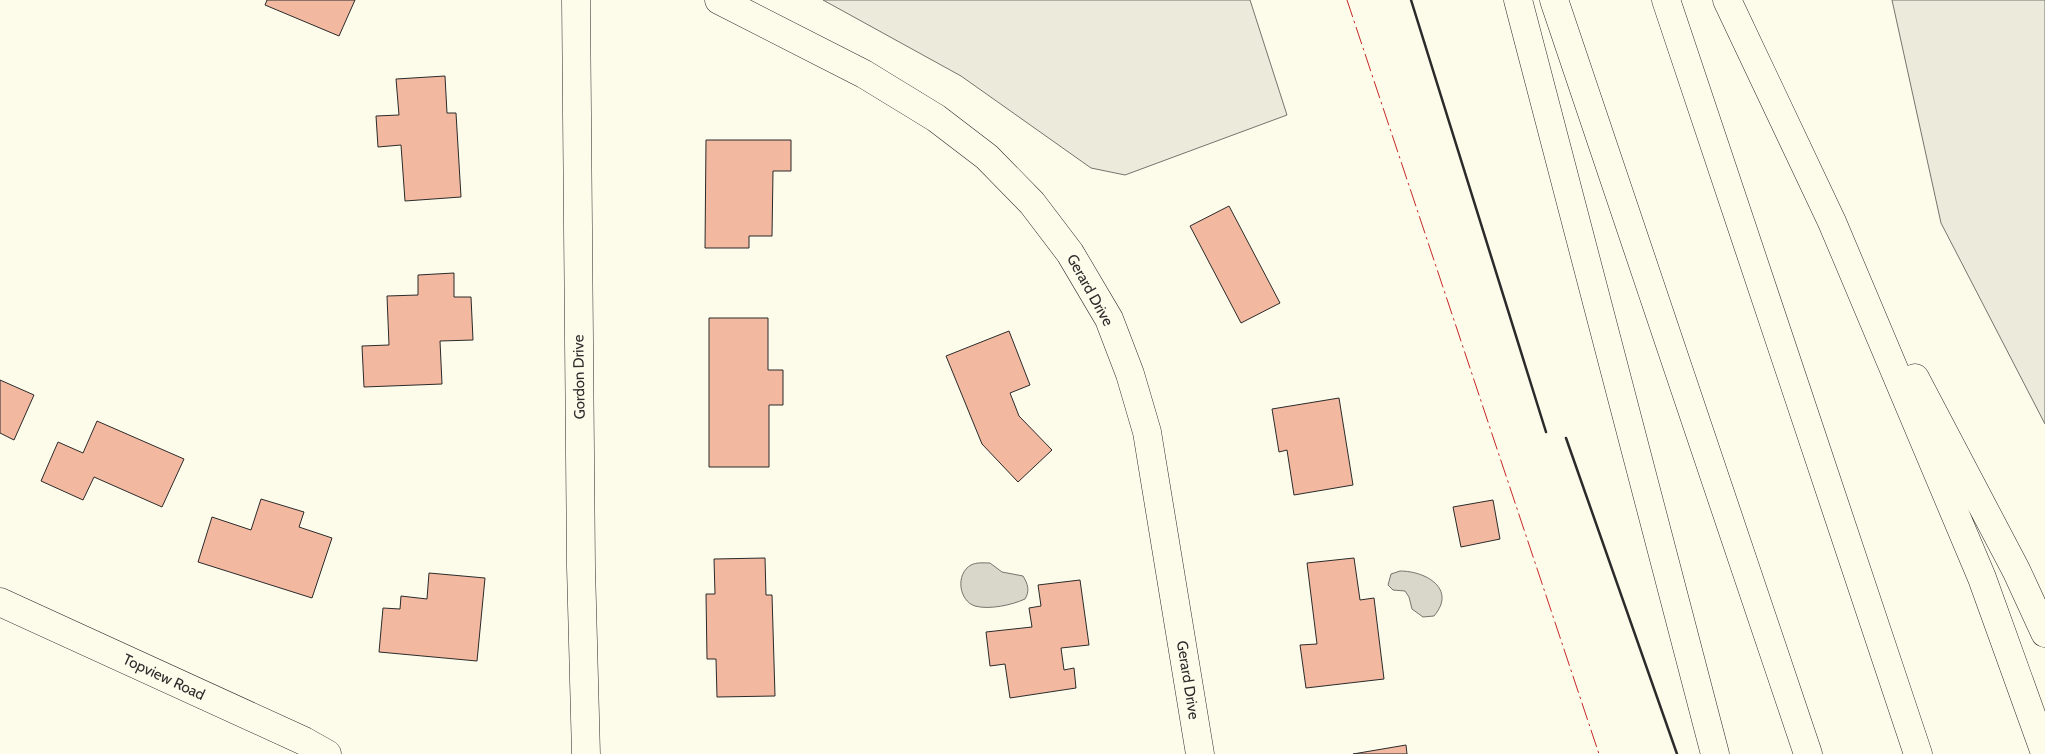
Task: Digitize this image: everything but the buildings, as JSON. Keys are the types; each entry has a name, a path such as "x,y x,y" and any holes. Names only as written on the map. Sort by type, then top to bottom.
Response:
{"main road":[{"name":"Gordon Drive","path":"576,0 581,558 586,754"},
{"name":"Gerard Drive","path":"719,0 864,74 936,118 987,157 1032,203 1070,253 1109,319 1130,374 1147,432 1200,754"},
{"path":"1518,0 1715,754"},
{"path":"1554,0 1808,754"},
{"path":"1666,0 1918,754"},
{"path":"1727,0 1832,222 1982,578 2045,752"},
{"path":"1832,222 2016,570 2045,633"},
{"name":"Topview Road","path":"0,602 304,741 327,754"}],"shaded area":[{"path":"823,0 1250,0 1287,115 1125,175 1091,168 961,76"},
{"path":"1892,0 2045,0 2045,424 1941,223"},
{"path":"978,563 990,563 1002,572 1023,576 1028,588 1025,599 1007,605 981,607 975,606 965,599 962,593 961,581 966,569"},
{"path":"1400,571 1420,574 1435,583 1440,590 1442,598 1434,616 1423,617 1412,609 1409,597 1405,591 1393,590 1388,585 1391,574"}],"wall":[{"path":"1411,0 1546,432"},
{"path":"1566,438 1677,754"}],"power":[{"path":"1347,0 1599,754"}]}
